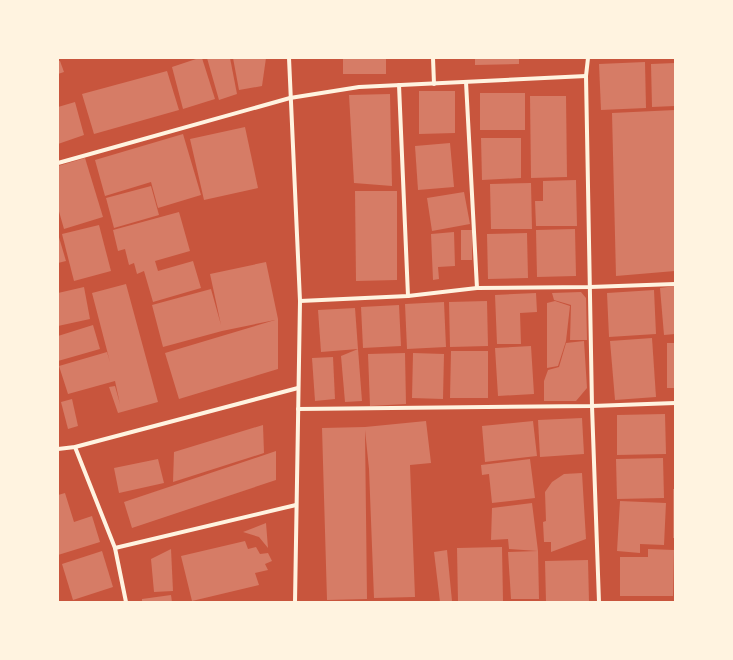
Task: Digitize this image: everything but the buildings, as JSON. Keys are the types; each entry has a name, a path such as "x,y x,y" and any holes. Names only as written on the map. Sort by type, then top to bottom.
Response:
{"street":[{"path":"289,58 300,301 295,602"},
{"path":"433,58 434,84"},
{"path":"588,58 586,76 592,406 599,602"},
{"path":"58,163 290,98 333,90 399,85 586,76"},
{"path":"466,82 477,288"},
{"path":"399,85 408,296"},
{"path":"300,301 408,296 477,288 590,287 675,284"},
{"path":"58,449 75,447 298,388"},
{"path":"298,409 592,406 675,403"},
{"path":"75,447 115,548 126,602"},
{"path":"115,548 296,505"}]}
